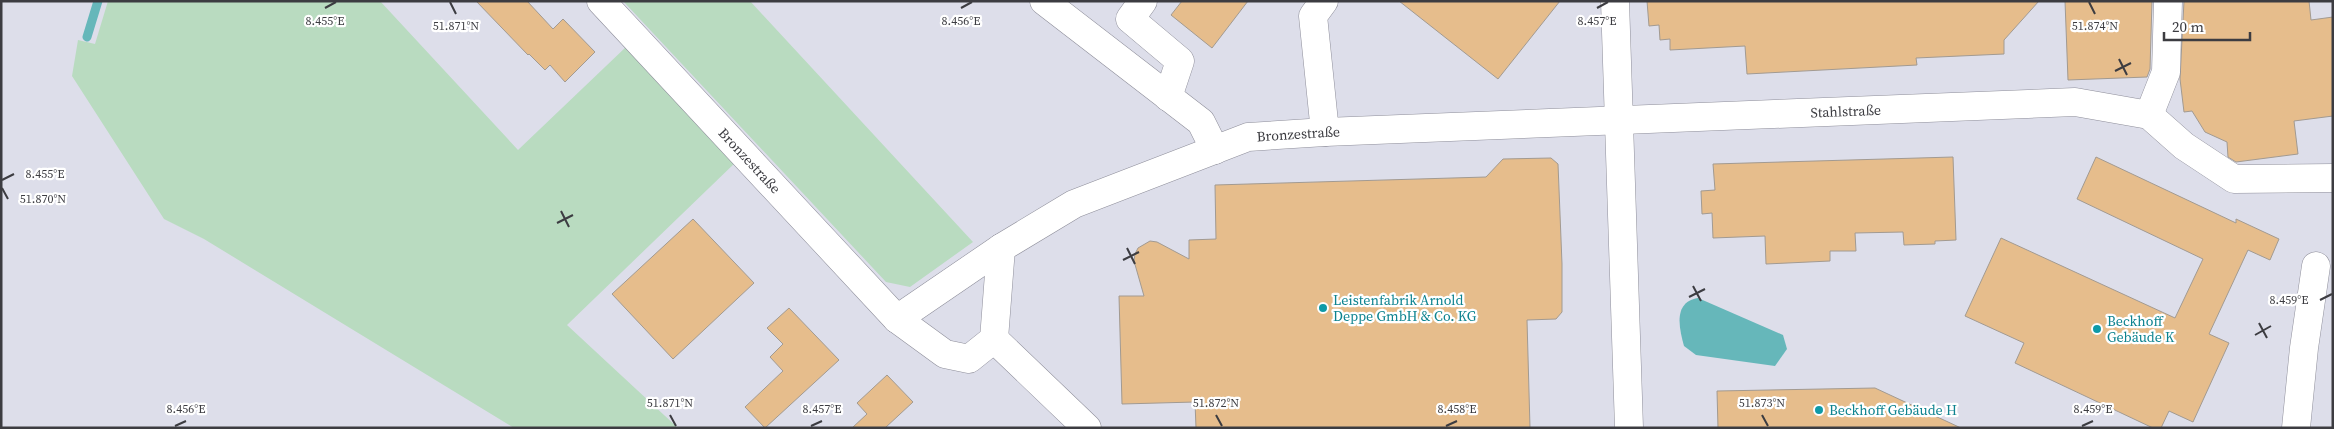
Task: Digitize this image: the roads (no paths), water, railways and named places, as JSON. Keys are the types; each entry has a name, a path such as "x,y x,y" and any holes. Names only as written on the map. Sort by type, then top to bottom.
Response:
{"street":[{"name":"Bronzestraße","path":"601,1 897,319 945,354 969,359 994,339"},
{"path":"1044,1 1201,122 1215,150"},
{"path":"1143,1 1130,19 1180,61 1168,97"},
{"path":"1324,1 1313,16 1325,132"},
{"path":"1615,1 1629,428"},
{"path":"2168,1 2166,72 2149,115 2184,146 2234,179 2333,178"},
{"name":"Stahlstraße","path":"1619,121 2075,102 2149,115"},
{"name":"Bronzestraße","path":"897,319 1001,248 1074,204 1248,137 1325,132 1619,121"},
{"path":"1001,248 994,339 1087,428"},
{"path":"2296,428 2302,362 2316,266"}],"water":[{"path":"1698,298 1783,335 1787,349 1775,366 1696,355 1684,346 1680,324 1681,310 1690,300"}],"waterway":[{"path":"87,37 98,1"}],"place":[{"name":"Leistenfabrik Arnold Deppe GmbH & Co. KG","path":"1323,308"},
{"name":"Beckhoff Gebäude K","path":"2097,329"},
{"name":"Beckhoff Gebäude H","path":"1819,410"}]}
